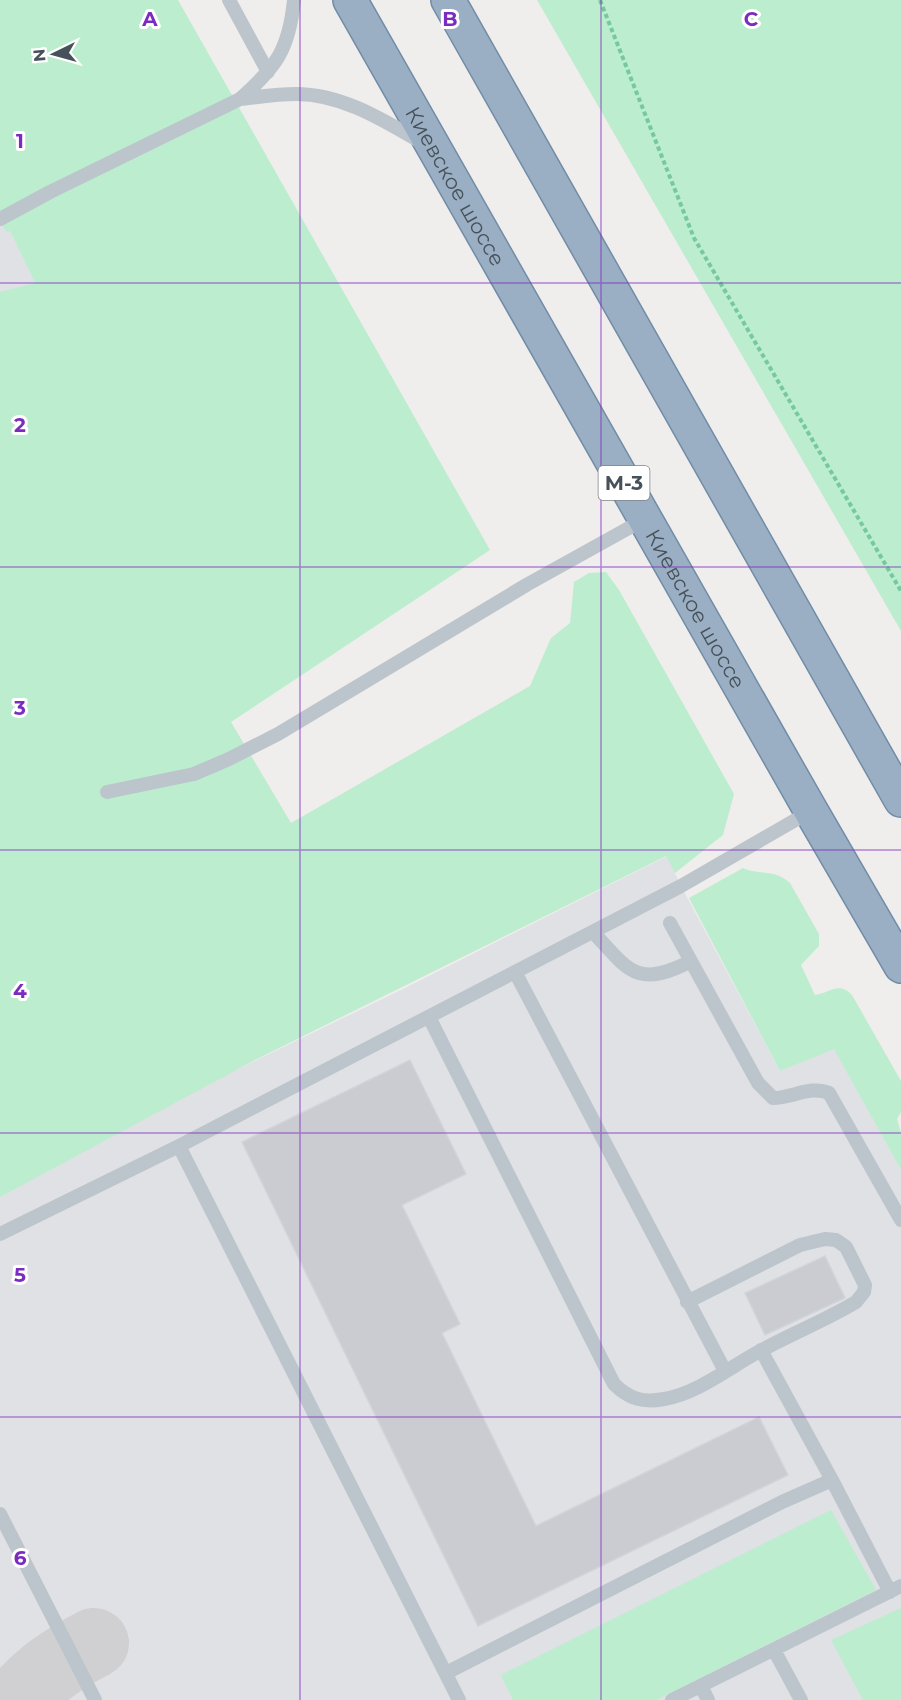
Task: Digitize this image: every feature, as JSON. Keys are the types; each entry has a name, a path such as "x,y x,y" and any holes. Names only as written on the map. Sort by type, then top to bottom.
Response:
{"highway":[{"name":"Киевское шоссе","path":"350,0 901,966"},
{"path":"448,0 901,800"}],"lane":[{"path":"229,0 268,72"},
{"path":"0,219 240,99 268,72 281,54 288,36 294,0"},
{"path":"240,99 298,94 342,102 378,117 435,150"},
{"path":"106,792 194,774 229,759 278,734 518,590 645,519"},
{"path":"0,1234 179,1146 593,932 681,886 811,811"},
{"path":"670,923 758,1083 773,1098 811,1090 829,1092 901,1220"},
{"path":"593,932 631,971 648,976 658,975 691,961"},
{"path":"515,972 725,1371"},
{"path":"429,1017 614,1384 624,1394 648,1401 666,1399 692,1389 761,1350 846,1308 861,1298 865,1286 846,1247 840,1241 825,1239 800,1245 687,1302"},
{"path":"179,1146 459,1700"},
{"path":"672,1700 896,1589 832,1480 761,1350"},
{"path":"446,1673 782,1502 832,1480"},
{"path":"0,1514 95,1700"},
{"path":"774,1650 801,1700"},
{"path":"701,1686 708,1700"}],"path":[{"path":"600,0 694,238 901,591"}],"shaded area":[{"path":"0,222 7,233 10,231 35,283 236,1070 667,856 780,1071 834,1048 901,1170 901,1700 0,1700"}],"green space":[{"path":"0,0 178,0 490,550 231,722 291,823 530,686 551,638 570,623 574,582 589,573 606,572 619,590 734,794 723,835 675,873 666,856 253,1061 0,1197 0,292 35,283 10,231 7,233 0,222"},
{"path":"537,0 901,0 901,631"},
{"path":"743,868 778,875 790,883 819,934 819,946 801,965 815,995 838,988 852,995 901,1081 901,1112 897,1119 901,1133 901,1170 834,1049 780,1071 689,898"},
{"path":"831,1510 876,1590 656,1700 513,1700 501,1675"},
{"path":"901,1608 901,1700 863,1700 831,1640"}],"building":[{"path":"410,1060 466,1174 402,1205 460,1324 442,1333 536,1526 759,1417 788,1475 478,1626 242,1142"},
{"path":"825,1256 845,1298 765,1335 745,1293"}],"taxiway":[{"path":"18,1700 35,1682 53,1668 94,1643"}]}
